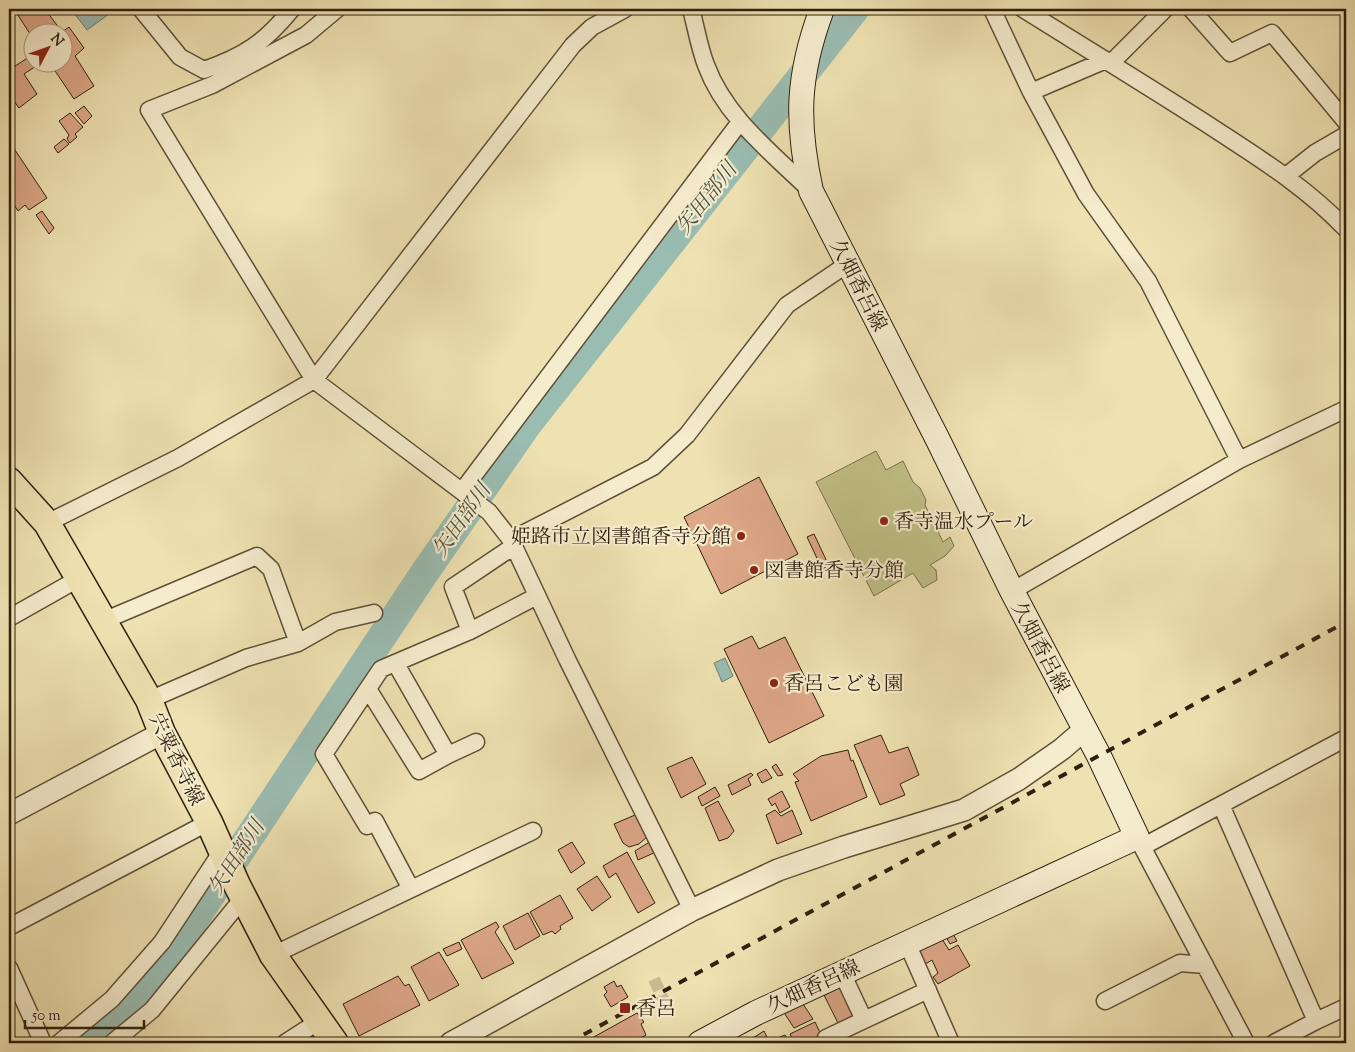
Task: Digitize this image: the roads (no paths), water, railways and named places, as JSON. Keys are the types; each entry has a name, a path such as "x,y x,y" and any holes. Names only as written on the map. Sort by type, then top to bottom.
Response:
{"main road":[{"name":"久畑香呂線","path":"700,1043 756,1013 842,973 1140,842 1099,756 1012,591 849,263 811,191 800,120 802,85 811,40 822,9"},
{"name":"宍粟香寺線","path":"9,481 47,523 149,700 162,733 209,822 240,892 273,955 335,1043"}],"street":[{"path":"142,9 180,57 204,70"},
{"path":"149,110 186,87 204,70 228,62 249,50 274,30 292,9"},
{"path":"149,110 212,85 306,35 337,9"},
{"path":"47,523 178,458 314,380 573,45 592,27 625,9"},
{"path":"691,9 706,65 721,95 740,122 811,191"},
{"path":"992,9 1031,92 1086,194 1148,281 1240,460"},
{"path":"1023,9 1286,176 1324,206 1346,229"},
{"path":"1031,92 1109,62 1165,9"},
{"path":"1191,9 1230,53 1272,33 1346,122"},
{"path":"149,110 314,380 489,512 512,543 571,668 692,910"},
{"path":"462,492 740,122"},
{"path":"1286,176 1315,153 1346,135"},
{"path":"470,631 453,587 512,543 653,467 687,436 787,305 849,263"},
{"path":"1012,591 1240,460 1346,409"},
{"path":"103,621 257,556 271,568 298,643"},
{"path":"9,618 78,579"},
{"path":"411,889 375,821 367,826 324,754 381,669 470,631 537,596"},
{"path":"149,700 246,658 298,643 335,622 374,613"},
{"path":"396,664 448,755"},
{"path":"368,688 419,771 476,742"},
{"path":"451,1043 692,910 778,870 844,847 964,810 1019,779 1062,749 1084,730"},
{"path":"9,814 162,733"},
{"path":"1246,1043 1140,842 1221,805 1346,738"},
{"path":"1221,805 1316,1020"},
{"path":"9,927 209,822"},
{"path":"273,955 533,831"},
{"path":"59,1043 112,999 162,942 222,851"},
{"path":"112,1043 152,1010 240,892"},
{"path":"908,943 951,1043"},
{"path":"1105,1001 1180,963 1205,965"},
{"path":"9,968 42,1043"},
{"path":"842,973 864,1020"},
{"path":"826,1038 928,990"},
{"path":"1274,1043 1316,1020 1346,1007"},
{"path":"285,1043 319,1021"}],"water":[{"path":"71,9 116,9 87,30"},
{"path":"725,658 733,676 722,682 714,663"}],"waterway":[{"name":"矢田部川","path":"85,1043 133,1004 183,937 423,575 527,425 855,9"}],"tunnel":[{"path":"654,979 664,1001"}],"railway":[{"path":"568,1043 1346,622"}],"place":[{"name":"香寺温水プール","path":"884,521"},
{"name":"姫路市立図書館香寺分館","path":"741,536"},
{"name":"図書館香寺分館","path":"754,570"},
{"name":"香呂こども園","path":"774,683"},
{"name":"香呂","path":"625,1008"}]}
